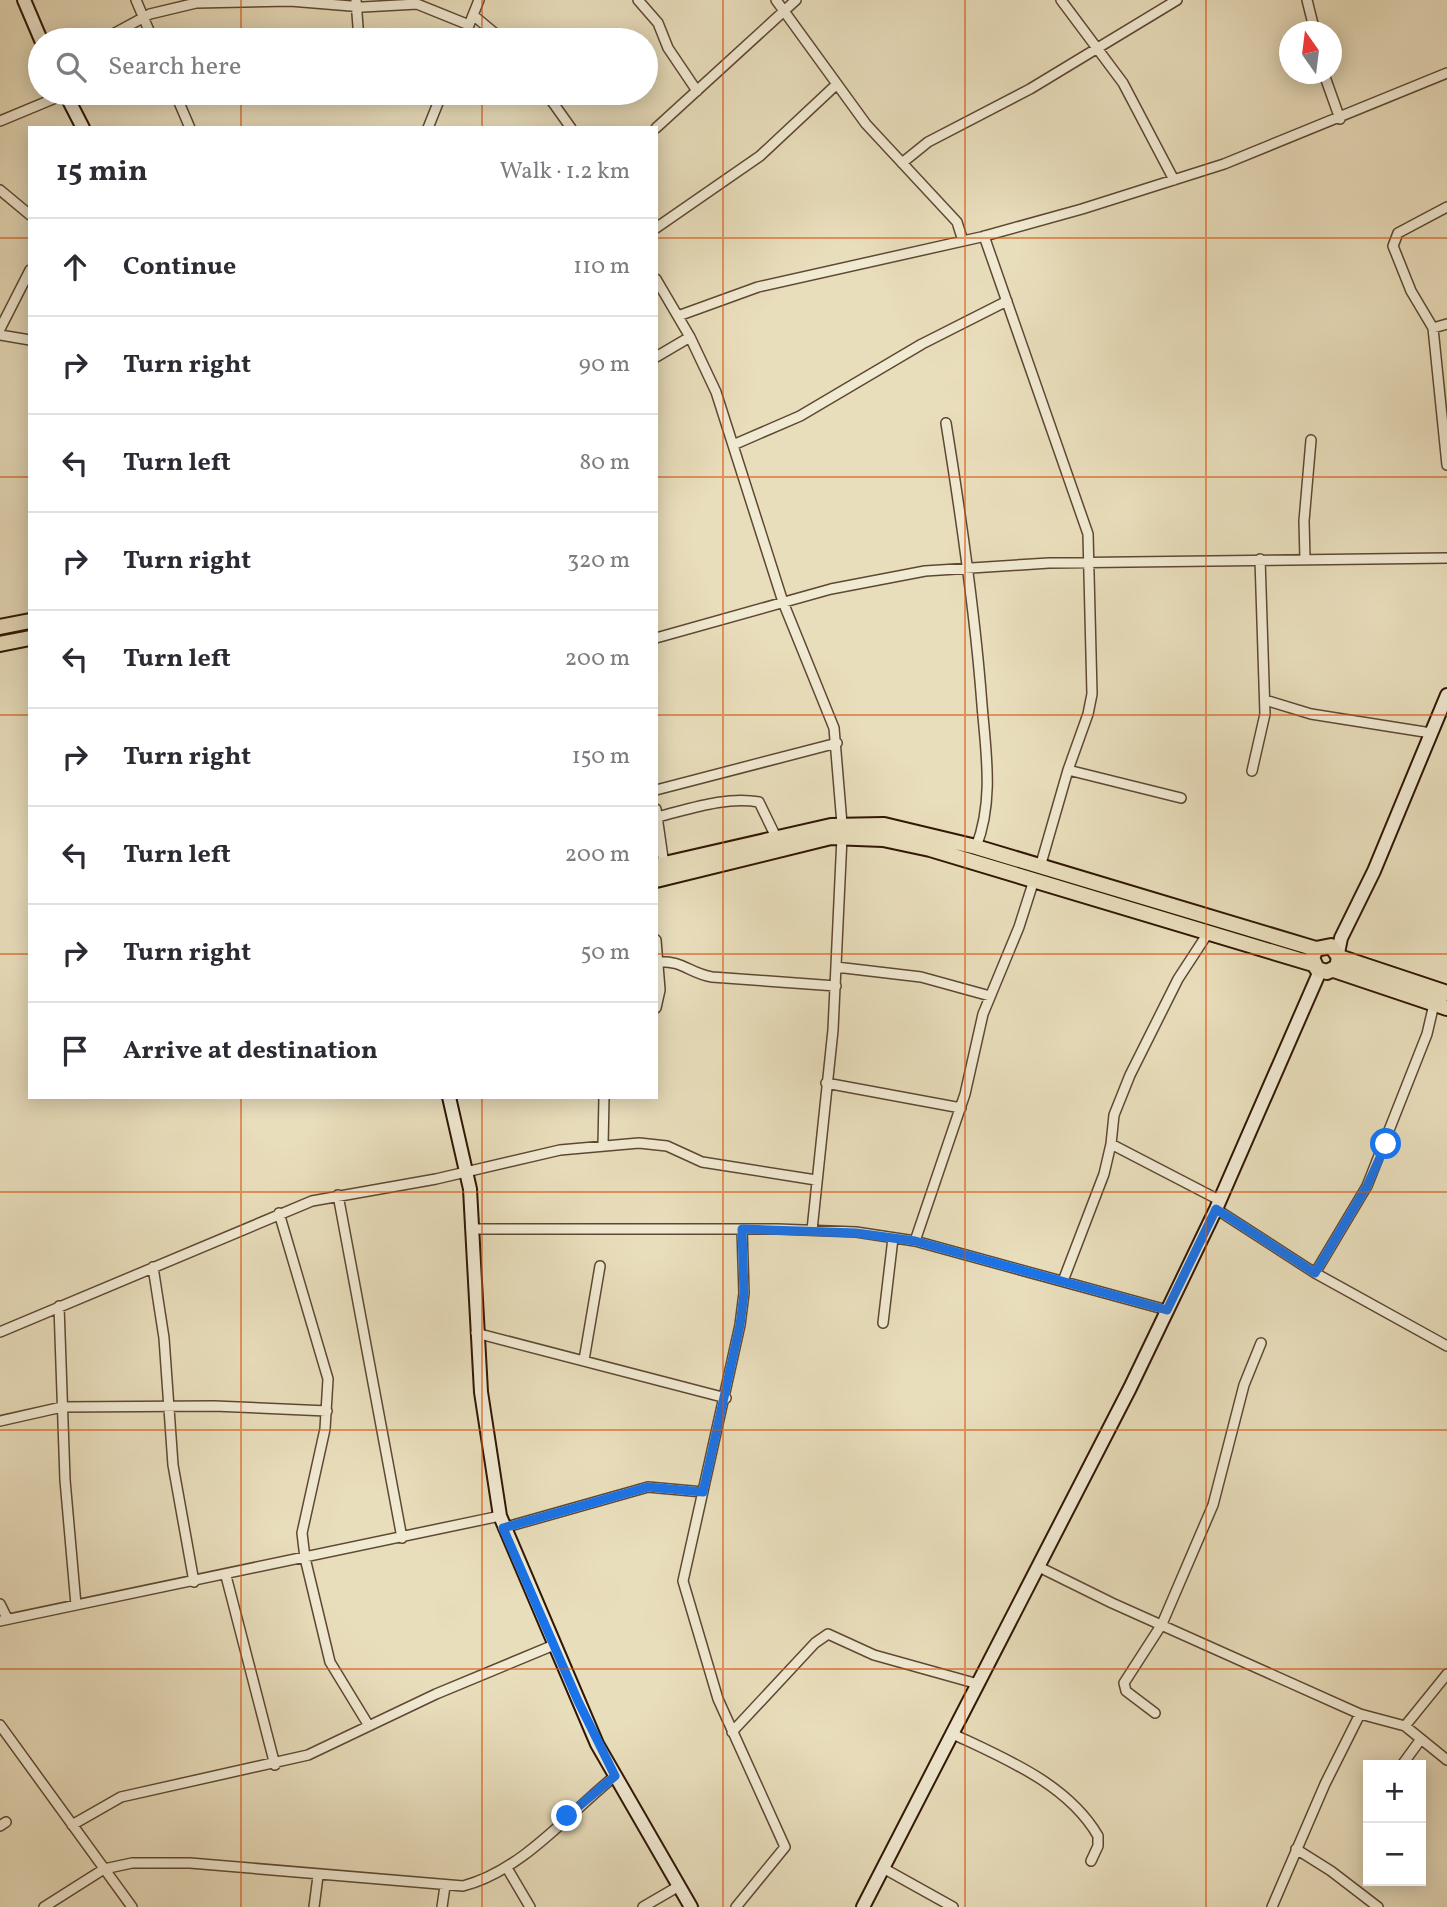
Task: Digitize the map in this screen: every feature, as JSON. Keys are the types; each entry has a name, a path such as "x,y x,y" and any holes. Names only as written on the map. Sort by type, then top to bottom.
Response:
{"main road":[{"path":"0,627 28,621"},
{"path":"0,644 28,638"},
{"path":"660,866 776,839 884,825 976,847 1037,874 1208,933 1329,956 1441,1006"},
{"path":"658,879 842,830 1037,874 1446,990"}],"street":[{"path":"24,0 36,28"},
{"path":"136,0 147,28"},
{"path":"468,28 479,0"},
{"path":"638,0 658,23 667,48 697,91"},
{"path":"776,0 866,124 957,222 963,240"},
{"path":"658,126 796,0"},
{"path":"1061,0 1123,83 1174,180"},
{"path":"902,163 928,142 1030,89 1177,0"},
{"path":"1307,0 1312,21"},
{"path":"124,28 164,9 196,3 290,1 417,4 471,20 484,28"},
{"path":"357,3 358,28"},
{"path":"678,316 758,287 984,236 1174,180 1340,119 1447,74"},
{"path":"658,227 760,156 837,84"},
{"path":"1328,84 1340,119"},
{"path":"0,121 37,105"},
{"path":"71,105 82,126"},
{"path":"180,105 189,126"},
{"path":"429,126 437,105"},
{"path":"555,105 570,126"},
{"path":"0,190 28,213"},
{"path":"1447,206 1398,233 1393,246 1411,291 1433,327 1447,465"},
{"path":"915,1241 961,1108 977,1032 1020,926 1088,714 1091,694 1088,534 984,236"},
{"path":"0,329 28,274"},
{"path":"658,282 690,337 716,392 783,602 829,715 837,743 842,830 836,986 812,1230"},
{"path":"733,445 800,416 922,344 1007,302"},
{"path":"1433,327 1447,324"},
{"path":"0,335 28,340"},
{"path":"658,356 690,337"},
{"path":"946,423 980,676 988,790 983,829 976,847"},
{"path":"1305,559 1304,521 1311,440"},
{"path":"658,637 876,578 966,568 1260,559 1447,558"},
{"path":"1252,771 1265,700 1260,559"},
{"path":"863,1907 1039,1566 1167,1310 1218,1204 1329,956 1374,871 1447,695"},
{"path":"1265,700 1311,714 1431,733"},
{"path":"658,789 837,743"},
{"path":"1068,770 1181,798"},
{"path":"658,813 717,804 759,802 776,839"},
{"path":"658,831 660,866"},
{"path":"1063,1281 1104,1174 1114,1115 1130,1075 1178,979 1208,933"},
{"path":"658,962 681,963 699,975 836,986"},
{"path":"836,967 921,977 990,996"},
{"path":"658,971 658,998"},
{"path":"1315,1273 1372,1176 1427,1034 1441,1006"},
{"path":"827,1083 961,1108"},
{"path":"449,1099 467,1172 476,1333 487,1445 501,1522 597,1744 691,1907"},
{"path":"603,1146 604,1099"},
{"path":"0,1332 279,1213 338,1195 467,1172 539,1154 639,1143 667,1146 702,1162 720,1166 816,1180"},
{"path":"1111,1144 1218,1204 1315,1273 1447,1346"},
{"path":"338,1195 402,1538"},
{"path":"279,1213 328,1379 327,1411 302,1533 305,1558 330,1662 369,1726"},
{"path":"471,1228 812,1230 893,1238 915,1241 1167,1310"},
{"path":"736,1907 785,1847 732,1732 707,1667 683,1581 726,1398 744,1293 742,1229"},
{"path":"883,1323 893,1238"},
{"path":"584,1360 600,1266"},
{"path":"153,1267 170,1406 176,1490 194,1582"},
{"path":"59,1306 62,1407 76,1605"},
{"path":"476,1333 726,1398"},
{"path":"1156,1713 1124,1687 1162,1624 1213,1504 1244,1385 1261,1343"},
{"path":"0,1421 62,1407 170,1406 327,1411"},
{"path":"0,1604 4,1620 402,1538 501,1522 648,1487 703,1492"},
{"path":"1039,1566 1360,1714 1405,1726 1447,1760"},
{"path":"226,1576 275,1765"},
{"path":"732,1732 815,1643 828,1634 874,1655 978,1684"},
{"path":"72,1825 121,1797 275,1765 307,1755 436,1694 554,1645"},
{"path":"1405,1726 1447,1674"},
{"path":"1272,1907 1296,1849 1360,1714"},
{"path":"0,1724 132,1907"},
{"path":"953,1734 1011,1763 1061,1794 1098,1836 1098,1846 1091,1861"},
{"path":"1406,1760 1421,1739"},
{"path":"44,1907 104,1869 155,1862 444,1886 486,1880 507,1868 615,1776"},
{"path":"1296,1849 1331,1871 1378,1907"},
{"path":"507,1868 530,1907"},
{"path":"883,1868 953,1907"},
{"path":"314,1907 318,1876"},
{"path":"442,1907 444,1886"},
{"path":"643,1907 679,1886"}],"route":[{"path":"567,1816 615,1776 597,1744 503,1528 659,1485 703,1492 726,1398 740,1325 744,1293 742,1229 856,1233 915,1241 1167,1310 1216,1209 1315,1273 1367,1186 1386,1144"}]}
